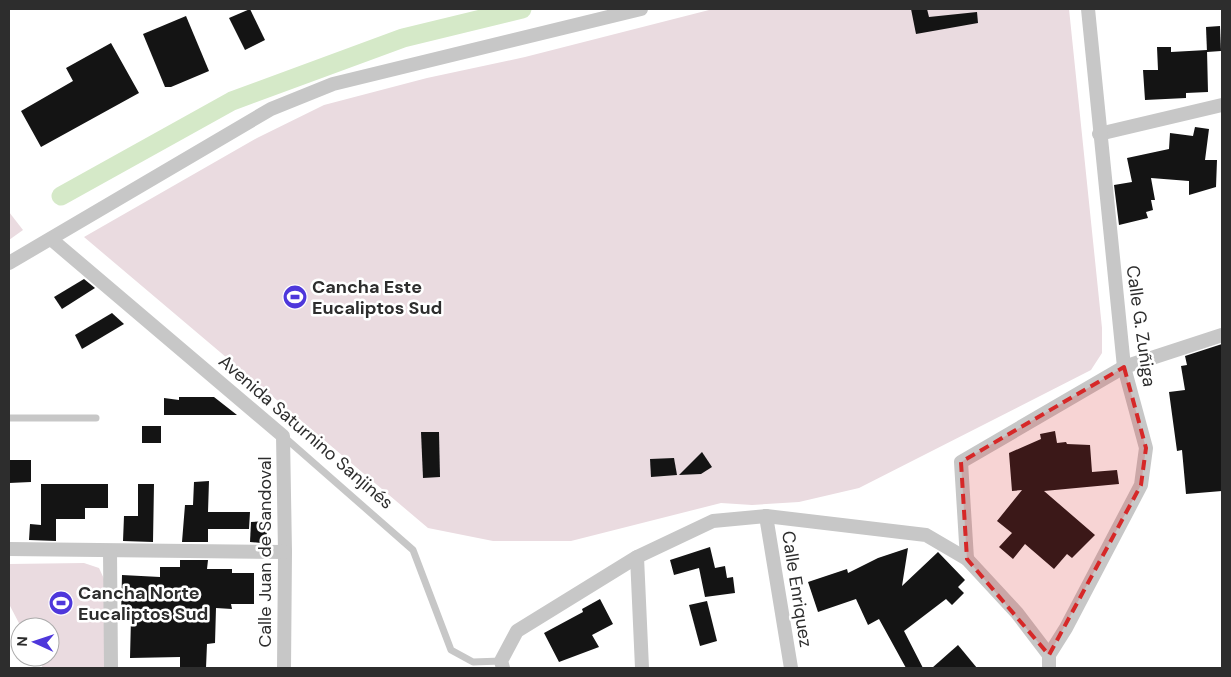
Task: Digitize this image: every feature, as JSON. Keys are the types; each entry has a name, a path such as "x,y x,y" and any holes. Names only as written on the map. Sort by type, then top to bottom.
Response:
{"street":[{"path":"9,263 271,109 333,84 641,9"},
{"name":"Calle G. Zuñiga","path":"1049,662 1141,485 1146,448 1124,367 1088,9"},
{"path":"1100,134 1222,105"},
{"name":"Avenida Saturnino Sanjinés","path":"51,239 283,436"},
{"path":"967,559 962,462 1124,367 1222,335"},
{"name":"Calle Juan de Sandoval","path":"283,436 284,668"},
{"path":"502,665 517,631 637,557 713,521 766,516 926,535 967,559 1017,613 1049,662"},
{"name":"Calle Enriquez","path":"766,516 791,668"},
{"path":"9,549 285,552"},
{"path":"110,551 111,668"},
{"path":"637,557 642,668"}],"lane":[{"path":"9,418 96,418"},
{"name":"Avenida Saturnino Sanjinés","path":"283,436 413,550 451,650 473,662 502,665"}],"highlighted area":[{"path":"1124,367 1146,448 1141,485 1049,655 967,559 961,462"}],"shaded area":[{"path":"713,9 1069,9 1102,328 1102,353 1091,370 859,488 799,502 752,505 721,503 571,541 493,541 428,528 84,237 257,138 324,105 427,78 525,57"},
{"path":"9,212 23,230 9,240"},
{"path":"84,563 99,568 105,581 104,668 43,668 60,667 60,617 16,617 9,604 9,564"}],"building":[{"path":"250,9 265,40 245,50 229,18"},
{"path":"911,9 927,9 929,17 977,12 978,23 916,34"},
{"path":"186,16 209,71 171,87 165,87 143,34"},
{"path":"1220,26 1221,51 1207,52 1206,27"},
{"path":"111,43 139,93 41,147 21,111 73,81 66,68"},
{"path":"1157,47 1171,47 1171,52 1207,50 1208,92 1186,93 1186,98 1145,100 1143,70 1158,70"},
{"path":"1195,127 1209,129 1205,160 1217,160 1216,187 1189,195 1189,181 1151,178 1155,200 1151,200 1153,210 1146,212 1148,218 1119,225 1114,185 1132,182 1127,158 1169,149 1170,133 1193,136"},
{"path":"84,279 95,288 62,309 54,297"},
{"path":"112,313 124,324 82,349 75,335"},
{"path":"1222,344 1222,491 1186,494 1182,450 1177,451 1169,392 1185,390 1181,366 1187,365 1185,356"},
{"path":"179,397 214,397 237,415 164,415 164,398 179,400"},
{"path":"142,426 161,426 161,443 142,443"},
{"path":"1055,431 1057,443 1066,442 1067,444 1090,445 1092,472 1117,470 1119,484 1044,491 1095,535 1072,558 1067,554 1054,569 1025,544 1013,559 999,547 1012,533 997,521 1022,490 1012,491 1009,453 1041,439 1040,434"},
{"path":"421,432 439,432 440,477 423,478"},
{"path":"702,452 712,467 701,474 679,475"},
{"path":"674,458 677,475 651,477 650,459"},
{"path":"9,460 31,460 31,482 9,483"},
{"path":"209,481 208,512 250,512 249,529 208,529 208,542 182,542 185,505 193,505 194,482"},
{"path":"41,484 108,484 108,508 85,508 85,519 56,519 56,541 29,540 30,524 41,525"},
{"path":"138,484 154,484 153,542 123,541 124,516 138,516"},
{"path":"268,521 266,540 261,543 250,542 251,522"},
{"path":"710,547 715,568 725,566 727,578 733,577 735,593 705,597 699,568 674,575 670,560"},
{"path":"908,548 902,586 938,552 965,580 958,587 964,593 952,605 946,599 904,631 923,668 906,668 879,619 868,625 856,599 818,612 808,582 847,569 848,573 878,558"},
{"path":"180,560 208,560 207,569 232,569 232,573 254,573 254,604 231,604 232,609 216,608 215,643 207,644 206,668 180,668 180,657 130,658 131,618 121,617 122,575 160,577 160,567 180,567"},
{"path":"600,599 613,624 592,635 599,647 559,662 544,633 583,612 582,609"},
{"path":"707,601 717,641 700,646 689,605"},
{"path":"958,645 977,668 932,668"}],"waterway":[{"path":"61,196 232,101 403,38 522,9"}],"place":[{"name":"Cancha Este Eucaliptos Sud","path":"295,297"},
{"name":"Cancha Norte Eucaliptos Sud","path":"61,603"}]}
